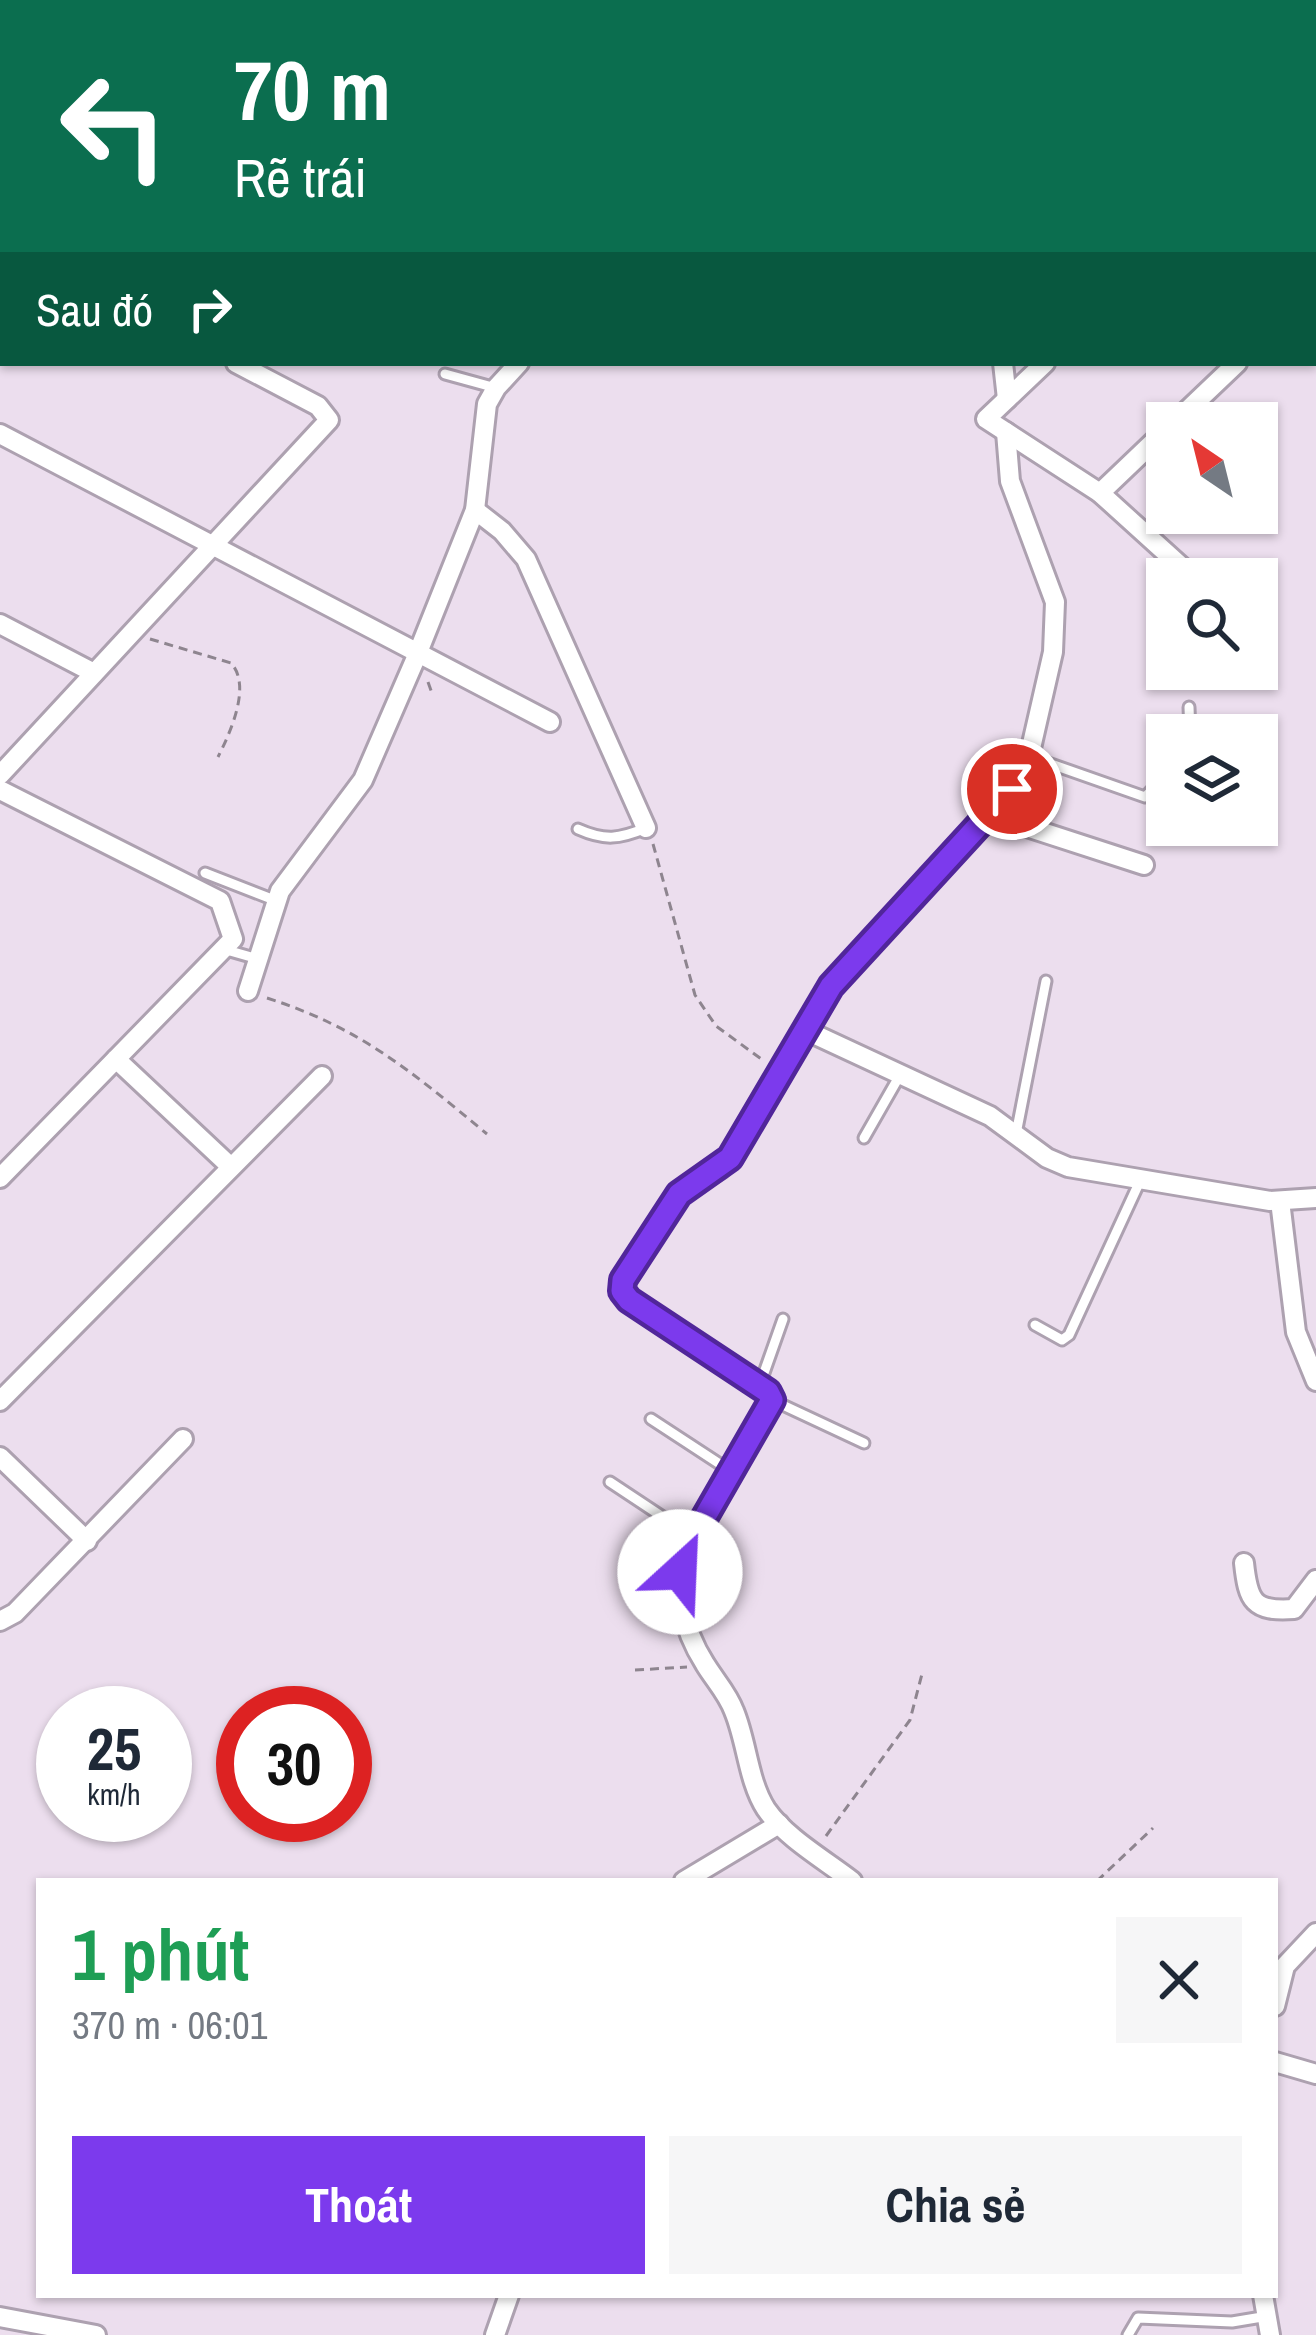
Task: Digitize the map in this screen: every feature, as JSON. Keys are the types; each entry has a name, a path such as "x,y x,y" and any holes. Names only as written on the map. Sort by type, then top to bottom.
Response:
{"street":[{"path":"0,775 329,421 318,406 242,366"},
{"path":"248,991 277,901 290,876 363,780 418,653 475,510 483,419 496,388 515,366"},
{"path":"1003,366 1007,399"},
{"path":"1042,366 986,419 1100,494 1172,558"},
{"path":"1196,402 1234,366"},
{"path":"848,1878 778,1824 758,1791 734,1711 683,1619 679,1598 680,1572 693,1537 732,1472 766,1393 629,1300 622,1291 623,1280 679,1194 730,1158 848,964 990,815 1030,757 1053,652 1055,602 1010,481 1006,432"},
{"path":"0,434 550,722"},
{"path":"1100,494 1146,449"},
{"path":"475,510 526,559 646,828"},
{"path":"0,624 94,673"},
{"path":"0,790 220,901 233,939 0,1178"},
{"path":"990,815 1144,865"},
{"path":"805,1030 991,1116 1068,1168 1280,1201 1316,1198"},
{"path":"116,1059 231,1168"},
{"path":"0,1401 322,1076"},
{"path":"1280,1201 1297,1332 1316,1382"},
{"path":"0,1621 87,1541 182,1439"},
{"path":"0,1457 87,1541"},
{"path":"1244,1563 1249,1598 1256,1604 1294,1609 1316,1580"},
{"path":"690,1878 778,1824"},
{"path":"1278,1994 1285,1966 1316,1933"},
{"path":"1278,2065 1316,2074"},
{"path":"495,2335 508,2298"},
{"path":"0,2317 96,2335"}],"lane":[{"path":"445,374 496,388"},
{"path":"1189,707 1189,714"},
{"path":"1030,757 1146,796"},
{"path":"578,829 613,839 646,828"},
{"path":"205,873 277,901"},
{"path":"223,949 260,960"},
{"path":"1016,1133 1046,981"},
{"path":"864,1138 900,1074"},
{"path":"1035,1325 1062,1340 1070,1336 1141,1181"},
{"path":"783,1319 766,1393 864,1442"},
{"path":"651,1420 732,1472"},
{"path":"610,1482 693,1537"},
{"path":"1128,2335 1138,2318 1270,2325"}],"path":[{"path":"131,633 235,665 239,691 230,734 218,757"},
{"path":"646,828 704,1012 780,1073"},
{"path":"248,991 344,1027 396,1059 487,1134"},
{"path":"635,1670 707,1667"},
{"path":"815,1852 910,1720 922,1674"},
{"path":"1100,1878 1153,1828"}],"route":[{"path":"680,1572 687,1548 772,1400 768,1392 629,1300 622,1291 623,1280 679,1194 730,1158 848,964 1012,789"}]}
